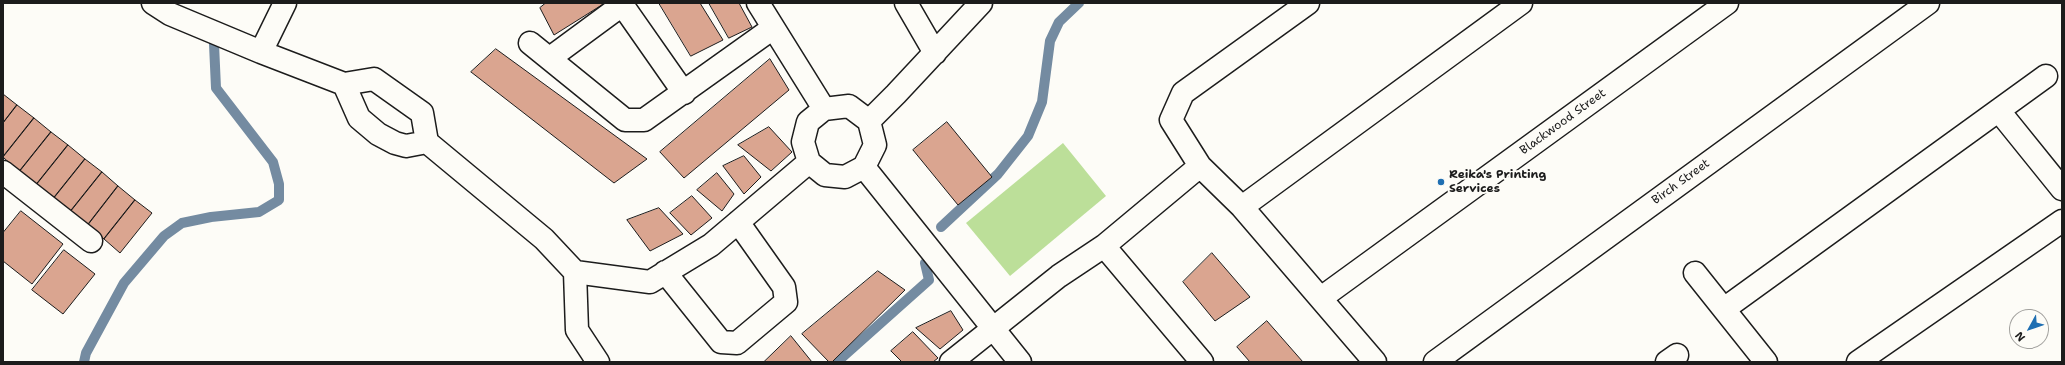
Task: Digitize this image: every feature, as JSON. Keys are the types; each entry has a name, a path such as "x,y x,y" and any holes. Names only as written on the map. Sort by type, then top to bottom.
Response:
{"street":[{"path":"153,3 170,14 261,52 344,84 374,79 422,113 427,142 544,239 574,272 577,330 598,362"},
{"path":"261,52 285,3"},
{"path":"758,3 824,108"},
{"path":"906,3 935,53"},
{"path":"869,121 981,3"},
{"path":"1308,3 1183,93 1171,120 1200,166 1242,207 1375,362"},
{"path":"1242,207 1521,3"},
{"name":"Blackwood Street","path":"1321,298 1727,3"},
{"name":"Birch Street","path":"1434,362 1928,3"},
{"path":"550,58 621,4 684,93"},
{"path":"530,43 625,120 644,120 684,93 773,28"},
{"path":"1724,309 2046,76"},
{"path":"344,84 358,118 378,134 395,143 406,146 427,142"},
{"path":"849,106 869,121 875,145 864,167 845,177 825,174 809,162 803,142 808,122 824,108 849,106"},
{"path":"1999,111 2062,189"},
{"path":"574,272 650,282 711,245 809,162"},
{"path":"951,362 1059,276 1104,246 1200,166"},
{"path":"864,167 992,329 1020,362"},
{"path":"3,172 91,241"},
{"path":"1858,362 2062,221"},
{"path":"665,272 721,342 737,343 786,302 784,287 738,222"},
{"path":"1104,246 1202,362"},
{"path":"1695,273 1766,362"}],"green space":[{"path":"1063,143 1106,196 1010,276 966,223"}],"building":[{"path":"546,3 605,3 554,35 540,8"},
{"path":"659,3 700,3 723,40 691,56"},
{"path":"709,3 739,3 752,27 729,38"},
{"path":"496,49 647,159 614,183 471,72"},
{"path":"770,59 789,90 684,178 660,152"},
{"path":"3,94 17,105 3,123"},
{"path":"17,105 34,118 3,157 3,123"},
{"path":"34,118 51,132 19,172 3,157"},
{"path":"947,122 992,177 958,205 913,150"},
{"path":"769,127 792,152 771,171 738,145"},
{"path":"51,132 68,145 36,185 19,172"},
{"path":"68,145 85,159 53,199 36,185"},
{"path":"744,156 761,177 744,194 723,166"},
{"path":"85,159 102,172 70,212 53,199"},
{"path":"102,172 118,186 87,226 70,212"},
{"path":"717,173 734,194 722,211 697,190"},
{"path":"118,186 135,200 104,239 87,226"},
{"path":"692,196 712,218 691,235 670,213"},
{"path":"135,200 152,213 120,253 104,239"},
{"path":"659,208 683,234 650,251 627,220"},
{"path":"21,211 63,244 32,284 3,261 3,233"},
{"path":"64,250 95,274 63,314 32,290"},
{"path":"1212,253 1250,297 1215,321 1183,282"},
{"path":"878,271 905,290 832,362 829,362 802,334"},
{"path":"951,311 963,330 940,349 916,328"},
{"path":"1267,321 1303,362 1250,362 1237,347"},
{"path":"913,332 938,358 933,362 902,362 891,351"},
{"path":"791,336 812,362 764,362"}],"waterway":[{"path":"941,227 998,174 1028,136 1042,102 1050,41 1059,22 1079,3"},
{"path":"84,362 86,353 124,283 164,236 182,223 211,217 259,212 279,200 279,184 273,162 216,88 214,44"},
{"path":"837,362 929,280 925,263"}],"place":[{"name":"Reika's Printing Services","path":"1441,182"}]}
